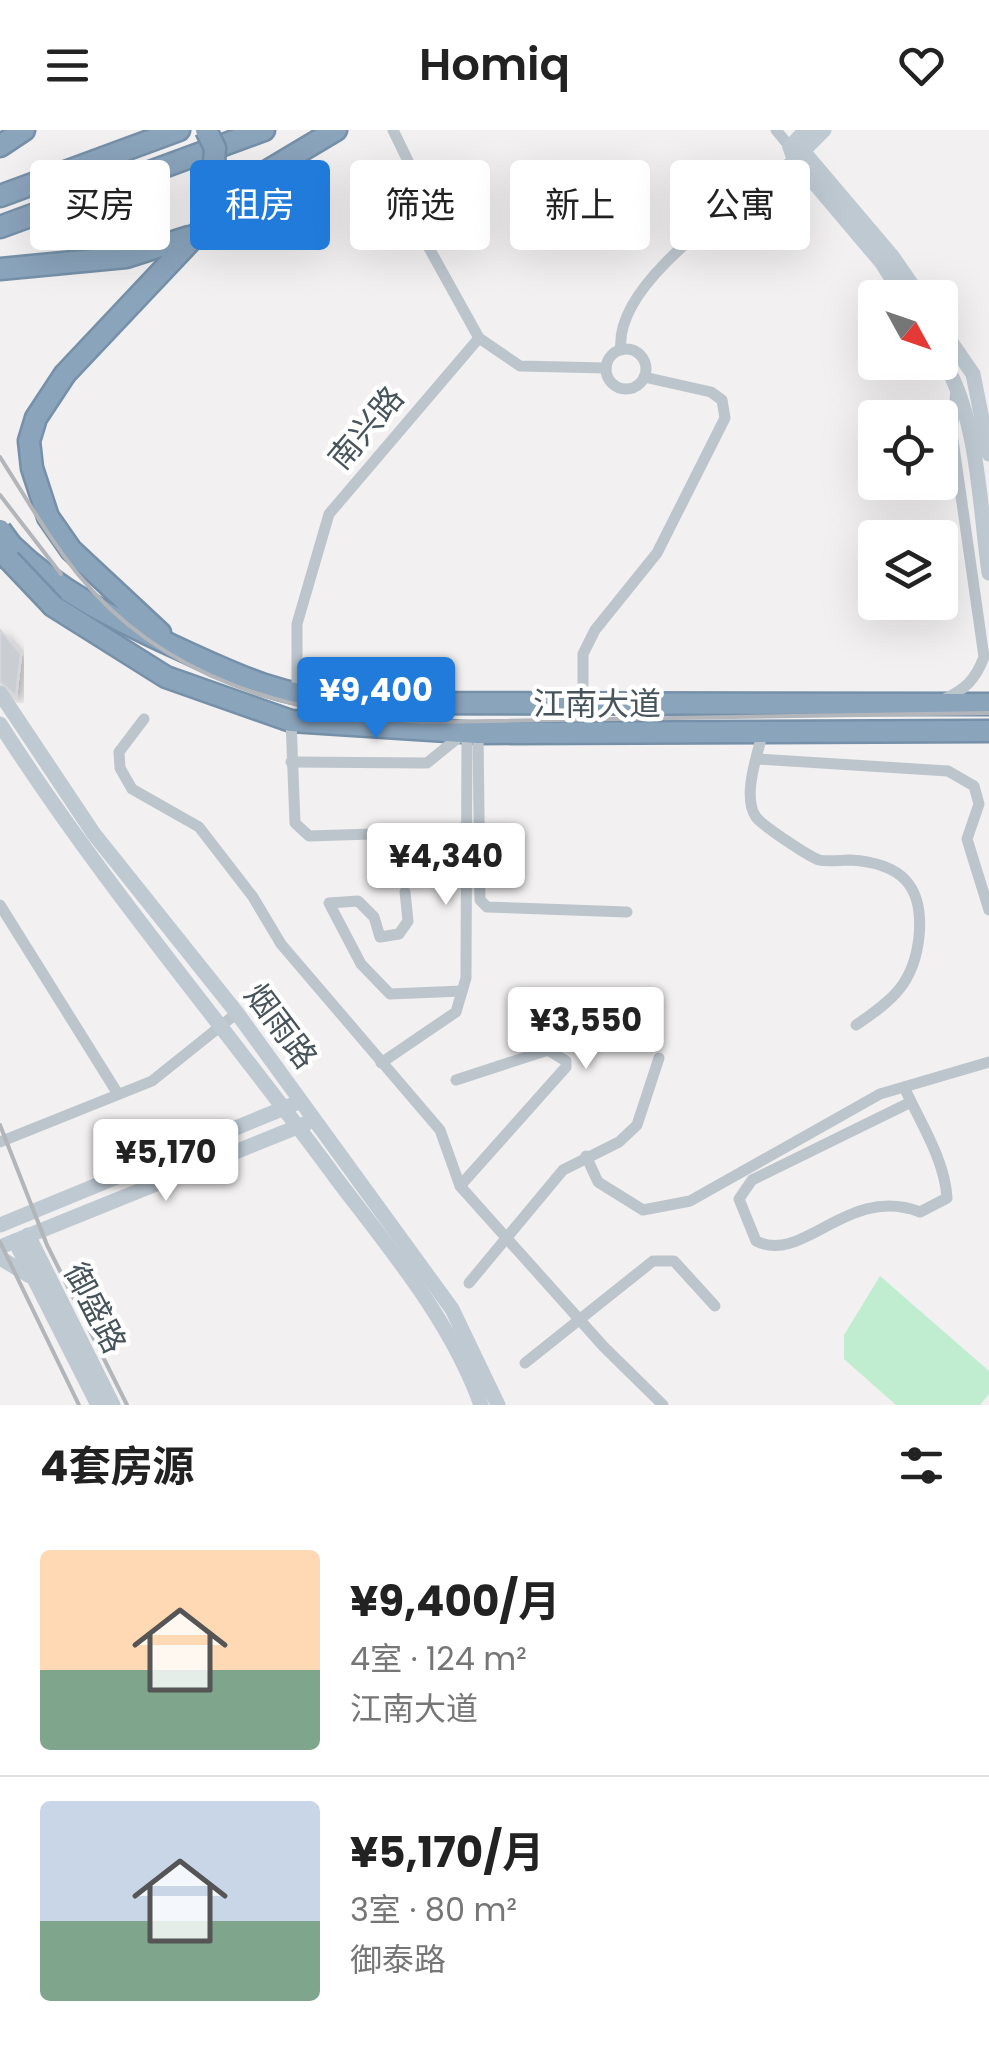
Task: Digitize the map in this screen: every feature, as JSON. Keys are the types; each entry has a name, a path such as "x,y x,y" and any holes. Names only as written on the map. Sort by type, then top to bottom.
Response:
{"highway":[{"path":"0,146 24,130"},
{"path":"0,196 179,130"},
{"path":"206,130 215,148 214,160"},
{"path":"0,226 264,130"},
{"path":"286,160 336,130"},
{"path":"0,268 126,257 190,237"},
{"path":"176,647 72,550 37,493 29,441 48,395 190,243"},
{"path":"4,542 93,609 176,647"},
{"path":"4,542 53,606"},
{"path":"0,572 53,606"},
{"name":"江南大道","path":"53,606 166,676 292,721 470,733 762,735 979,730"},
{"name":"江南大道","path":"176,647 216,669 297,697 354,703 989,704"}],"main road":[{"path":"122,148 158,130"},
{"path":"796,152 806,130"},
{"path":"796,152 824,130"},
{"path":"796,152 892,280"},
{"path":"796,152 892,256 908,280"},
{"path":"958,352 973,374 989,454"},
{"path":"958,379 989,367"},
{"path":"956,380 989,574"},
{"name":"烟雨路","path":"0,693 94,834 237,1013 452,1310 498,1405"},
{"name":"烟雨路","path":"0,724 80,844 223,1024 439,1317 482,1405"},
{"path":"0,1226 302,1100"},
{"path":"15,1241 316,1119"},
{"path":"0,1258 42,1280 45,1244 67,1220"},
{"name":"御盛路","path":"15,1241 42,1280 113,1405"},
{"name":"御盛路","path":"42,1280 98,1405"}],"street":[{"path":"393,130 425,196 419,230 479,338 520,366 606,368"},
{"path":"621,350 619,332 626,310 655,273 796,152 776,130"},
{"name":"南兴路","path":"297,697 297,624 329,514 479,338"},
{"path":"621,350 633,351 643,359 644,377 636,386 618,388 609,380 606,368 610,357 621,350"},
{"path":"583,701 583,654 595,630 657,553 725,418 722,400 711,392 644,377"},
{"path":"934,704 966,689 984,657 952,433 956,380"},
{"path":"980,397 989,414"},
{"path":"144,719 119,752 120,768 132,789 199,827 252,897 281,944 440,1130 460,1186 663,1405"},
{"path":"292,721 296,823 309,836 467,831"},
{"path":"979,730 989,744"},
{"path":"292,762 426,764 470,733"},
{"path":"381,1064 456,1012 466,978 470,733"},
{"path":"470,733 480,900 487,907 628,912"},
{"path":"762,735 752,808 758,820 820,860 870,862 892,868 910,883 920,906 910,976 898,997 856,1025"},
{"path":"757,758 948,771 974,786 979,804 966,839 989,910"},
{"path":"405,892 408,921 399,934 380,937 374,917 358,901 329,903 361,964 390,994 462,991"},
{"path":"0,905 118,1094"},
{"path":"0,1142 152,1081 237,1013"},
{"path":"456,1080 548,1050 566,1061 566,1067 460,1186"},
{"path":"586,1156 598,1182 643,1210 690,1201 880,1094 984,1063 989,1050"},
{"path":"469,1283 563,1170 619,1142 638,1125 659,1058"},
{"path":"904,1087 946,1177 948,1198 920,1212 901,1205 858,1209 790,1246 770,1248 756,1241 739,1198 752,1180 910,1102"},
{"path":"525,1363 654,1260 674,1261 714,1306"}],"green space":[{"path":"880,1276 989,1371 989,1394 980,1405 896,1405 844,1359 844,1335"}],"building":[{"path":"0,630 21,654 16,696 0,682"}],"railway":[{"path":"0,457 66,559 111,610 190,665 279,700 326,711 424,722 989,713"},
{"path":"0,495 61,574"},
{"path":"0,1125 47,1245 127,1405"},
{"path":"0,1242 79,1405"}]}
